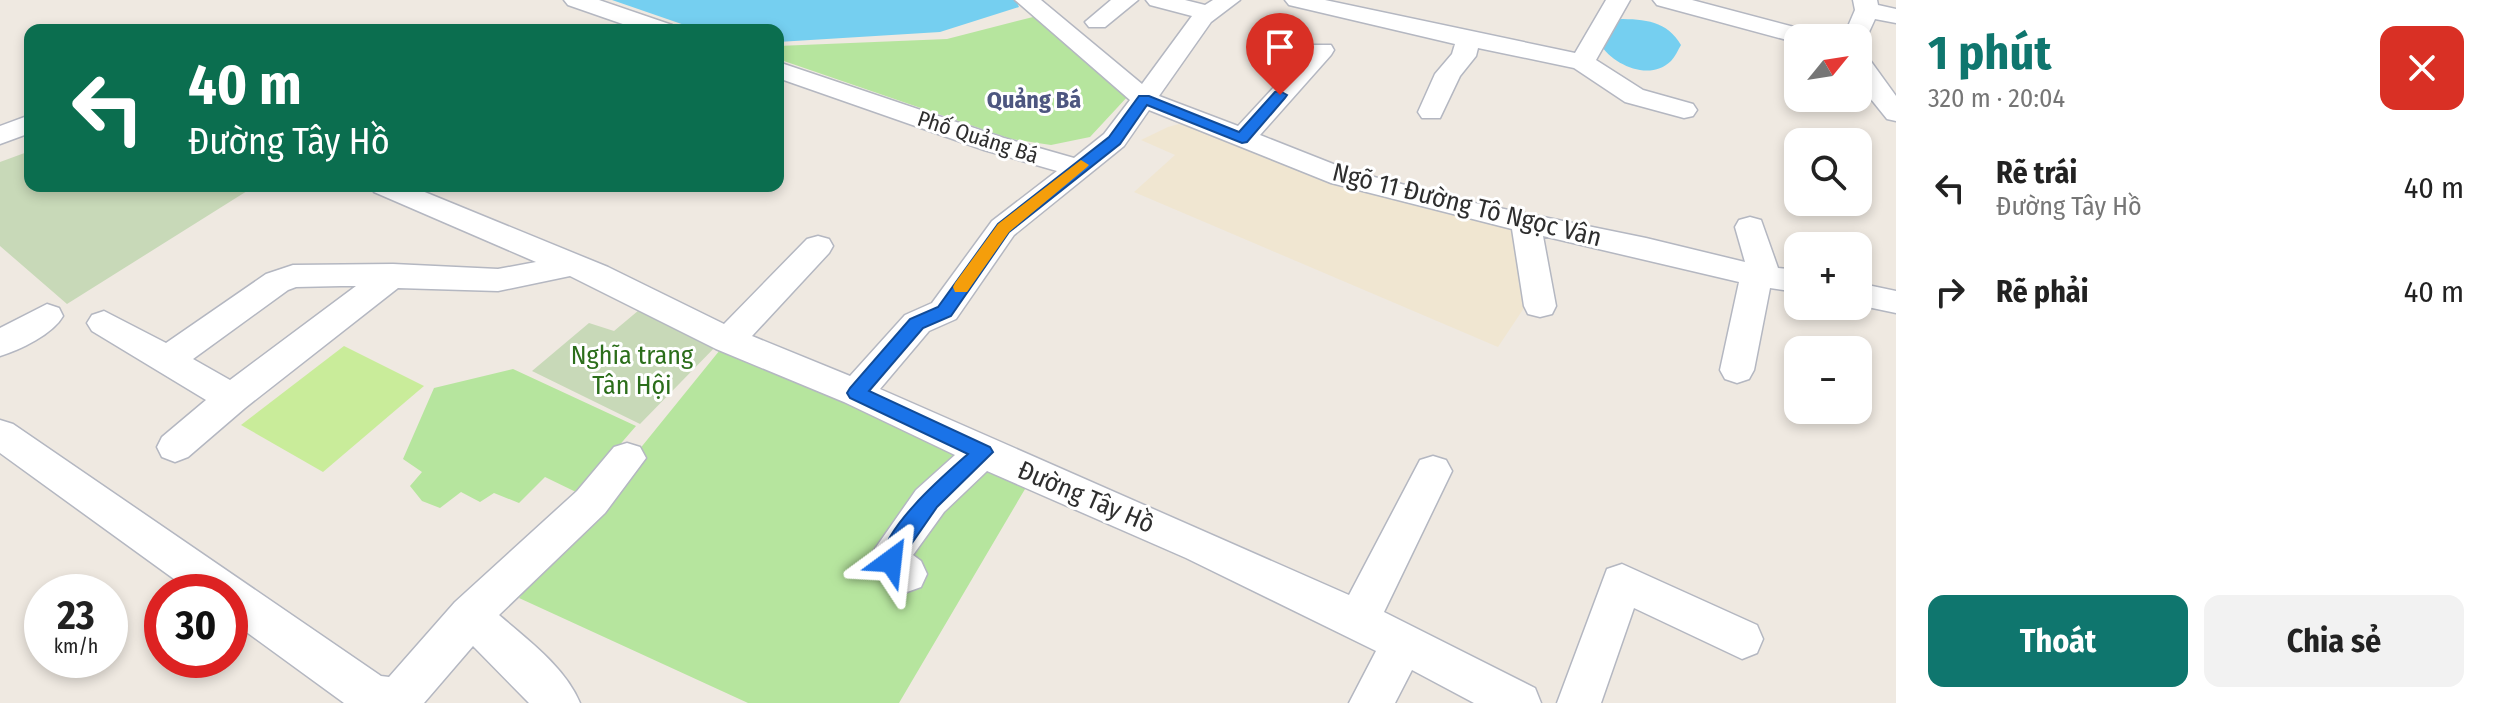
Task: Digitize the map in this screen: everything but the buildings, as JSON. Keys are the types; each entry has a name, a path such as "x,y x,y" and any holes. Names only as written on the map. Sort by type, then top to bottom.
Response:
{"street":[{"path":"576,0 646,24"},
{"path":"1027,0 1144,99"},
{"path":"1097,22 1126,0"},
{"path":"1158,0 1218,6"},
{"path":"1297,0 1582,62 1634,96 1684,110"},
{"path":"1582,62 1618,0"},
{"path":"1665,0 1784,32"},
{"path":"1860,24 1866,5 1896,16"},
{"path":"856,393 917,323 944,311 1003,228 1114,140 1218,6"},
{"path":"1431,112 1448,74 1464,56 1468,38"},
{"path":"1242,138 1322,50"},
{"name":"Phố Quảng Bá","path":"784,72 994,144 1077,168"},
{"path":"1872,80 1896,113"},
{"name":"Ngõ 11 Đường Tô Ngọc Vân","path":"1144,99 1341,177 1387,184 1526,223 1784,279"},
{"path":"0,136 24,126"},
{"name":"Đường Tây Hồ","path":"398,192 573,265 728,340 856,393 1200,546 1358,620 1519,703"},
{"path":"1526,223 1540,306"},
{"path":"1737,370 1761,276 1750,227"},
{"path":"728,340 818,246"},
{"path":"168,359 285,278 393,275 498,280 573,265"},
{"path":"175,447 232,398 393,275"},
{"path":"1872,297 1896,302"},
{"path":"0,344 47,316"},
{"path":"104,323 232,398"},
{"path":"0,434 199,574"},
{"path":"907,574 891,561 892,553 930,501 983,452"},
{"path":"248,609 370,700 398,700 470,616 591,502 627,458"},
{"path":"1358,620 1433,471"},
{"path":"1579,703 1622,582 1742,639"},
{"path":"470,616 525,666 558,703"},
{"path":"1371,703 1404,643"}],"shaded area":[{"path":"1183,123 1518,229 1530,299 1498,347 1134,192 1175,155 1141,140"}],"green space":[{"path":"1037,16 1129,95 1090,137 1051,145 1011,139 784,61 784,46 947,39"},
{"path":"24,153 24,192 245,192 67,304 0,246 0,162"},
{"name":"Nghĩa trang Tân Hội","path":"645,305 721,341 640,424 532,371 589,323 614,331"},
{"path":"724,345 1028,484 899,703 748,703 519,598"},
{"path":"344,346 424,386 323,472 241,425"},
{"path":"513,369 636,426 578,493 545,477 519,503 494,493 480,502 461,492 440,508 422,501 410,486 422,472 403,459 434,388"}],"water":[{"path":"612,0 1016,0 1019,7 940,32 784,42 784,24 682,24"},
{"path":"1618,19 1662,26 1681,45 1662,67 1653,70 1632,68 1606,52 1600,44"}],"slow traffic":[{"path":"961,287 1003,228 1081,165"}],"district":[{"name":"Quảng Bá","path":"1034,100"}],"route":[{"path":"891,561 892,553 930,501 983,452 856,393 917,323 944,311 1003,228 1114,140 1144,99 1242,138 1280,95"}]}
